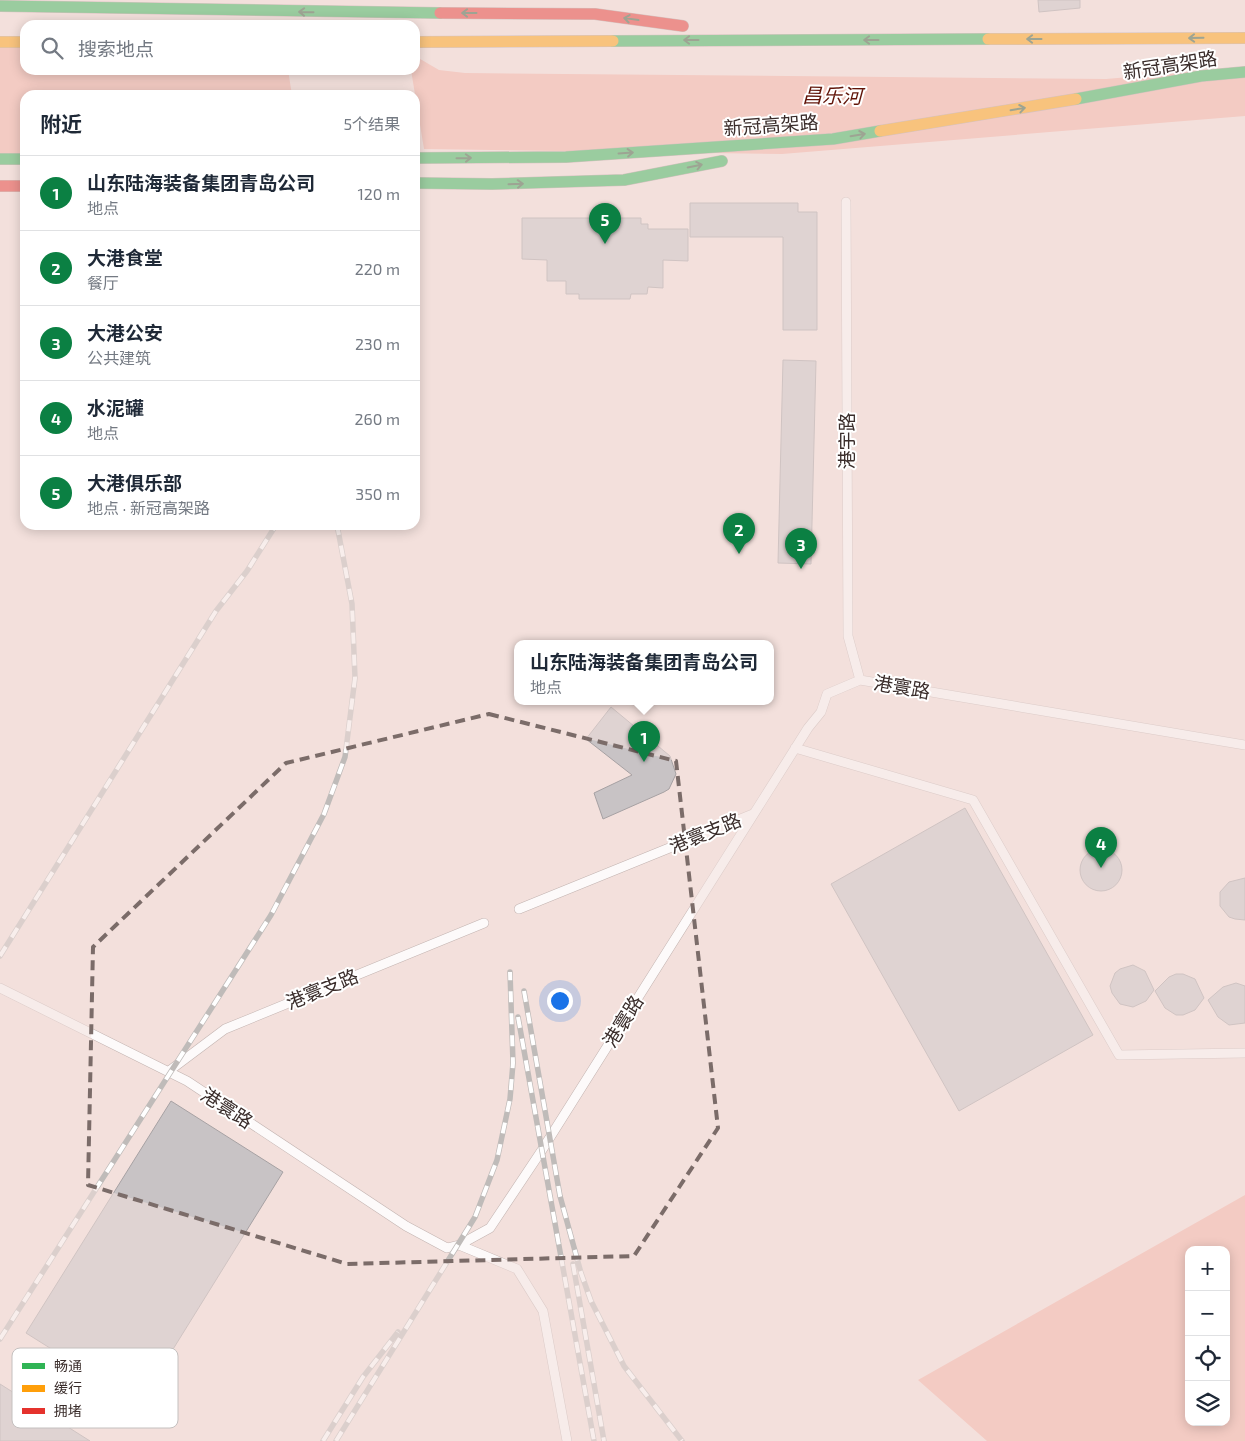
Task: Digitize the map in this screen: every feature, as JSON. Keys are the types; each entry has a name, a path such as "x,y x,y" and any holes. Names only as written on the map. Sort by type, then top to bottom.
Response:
{"highway":[{"path":"0,6 320,13 595,14 783,40"},
{"name":"新冠高架路","path":"420,42 1245,38"},
{"path":"0,42 20,42"},
{"name":"新冠高架路","path":"420,158 566,157 833,139 1032,107 1201,76 1245,72"},
{"path":"420,183 492,184 624,180 833,139"},
{"path":"0,159 20,159"},
{"path":"0,186 20,186"}],"lane":[{"name":"港宇路","path":"846,202 848,636 860,680"},
{"name":"港寰路","path":"0,988 169,1071 406,1226 447,1248 459,1245 490,1228 542,1150 794,748 821,712 827,694 860,680 1245,745"},
{"path":"794,748 973,800 1120,1055 1245,1053"},
{"name":"港寰支路","path":"519,909 753,813"},
{"name":"港寰支路","path":"169,1071 224,1029 484,923"},
{"path":"459,1245 517,1269 543,1311 566,1441"}],"highlighted area":[{"path":"489,714 676,761 718,1128 634,1256 347,1264 88,1185 93,947 286,763"}],"water":[{"path":"0,46 20,46 20,75 289,75 291,90 20,90 20,153 0,153"},
{"name":"昌乐河","path":"420,59 439,70 465,73 1106,79 1245,67 1245,116 782,154 424,149 420,125 420,90 414,90 412,75 420,75"},
{"path":"1245,1195 1245,1441 987,1441 918,1380"}],"building":[{"path":"1038,0 1080,0 1080,8 1039,12"},
{"path":"690,203 798,203 798,212 817,212 817,330 783,330 783,237 690,237"},
{"path":"522,218 641,218 641,224 648,224 648,229 688,229 688,261 663,260 663,288 648,287 647,294 631,294 630,299 579,299 579,294 566,294 566,281 547,281 547,260 522,259"},
{"path":"783,360 816,361 811,564 778,563"},
{"path":"611,707 670,756 676,774 669,789 603,819 594,793 632,775 586,739"},
{"path":"965,808 1093,1035 959,1111 831,884"},
{"path":"1101,849 1116,855 1122,870 1116,885 1101,891 1086,885 1080,870 1086,855"},
{"path":"1245,878 1245,920 1235,919 1229,917 1220,906 1220,892 1229,882"},
{"path":"1133,965 1145,971 1154,990 1146,1001 1133,1007 1120,1004 1112,993 1110,986 1115,973 1120,969"},
{"path":"1183,974 1195,979 1204,998 1195,1010 1183,1015 1176,1015 1165,1008 1155,991 1169,977"},
{"path":"1236,983 1245,986 1245,1023 1229,1025 1218,1017 1208,1000 1223,987"},
{"path":"171,1101 283,1172 174,1348 50,1348 26,1333"},
{"path":"0,1384 12,1392 12,1428 69,1428 90,1441 0,1441"}],"railway":[{"path":"0,956 216,611 247,571 273,530"},
{"path":"0,1339 271,915 324,814 345,757 355,678 352,604 338,530"},
{"path":"336,1441 475,1217 497,1160 510,1099 513,1063 510,972"},
{"path":"524,991 560,1196 581,1273 591,1301 624,1366 682,1441"},
{"path":"518,1017 594,1441"},
{"path":"573,1264 604,1441"},
{"path":"323,1441 363,1377 398,1332"}],"traffic: fast":[{"path":"0,6 440,13"},
{"path":"613,41 988,39"},
{"path":"1076,99 1201,76 1245,72"},
{"path":"420,158 566,157 833,139 880,131"},
{"path":"0,159 20,159"},
{"path":"420,183 492,184 624,180 722,161"}],"traffic: slow":[{"path":"988,39 1245,38"},
{"path":"420,42 613,41"},
{"path":"0,42 20,42"},
{"path":"880,131 1076,99"}],"traffic: jam":[{"path":"440,13 595,14 683,26"},
{"path":"0,186 20,186"}],"place":[{"name":"大港俱乐部","path":"605,244"},
{"name":"大港食堂","path":"739,554"},
{"name":"大港公安","path":"801,569"},
{"name":"山东陆海装备集团青岛公司","path":"644,762"},
{"name":"水泥罐","path":"1101,868"}]}
